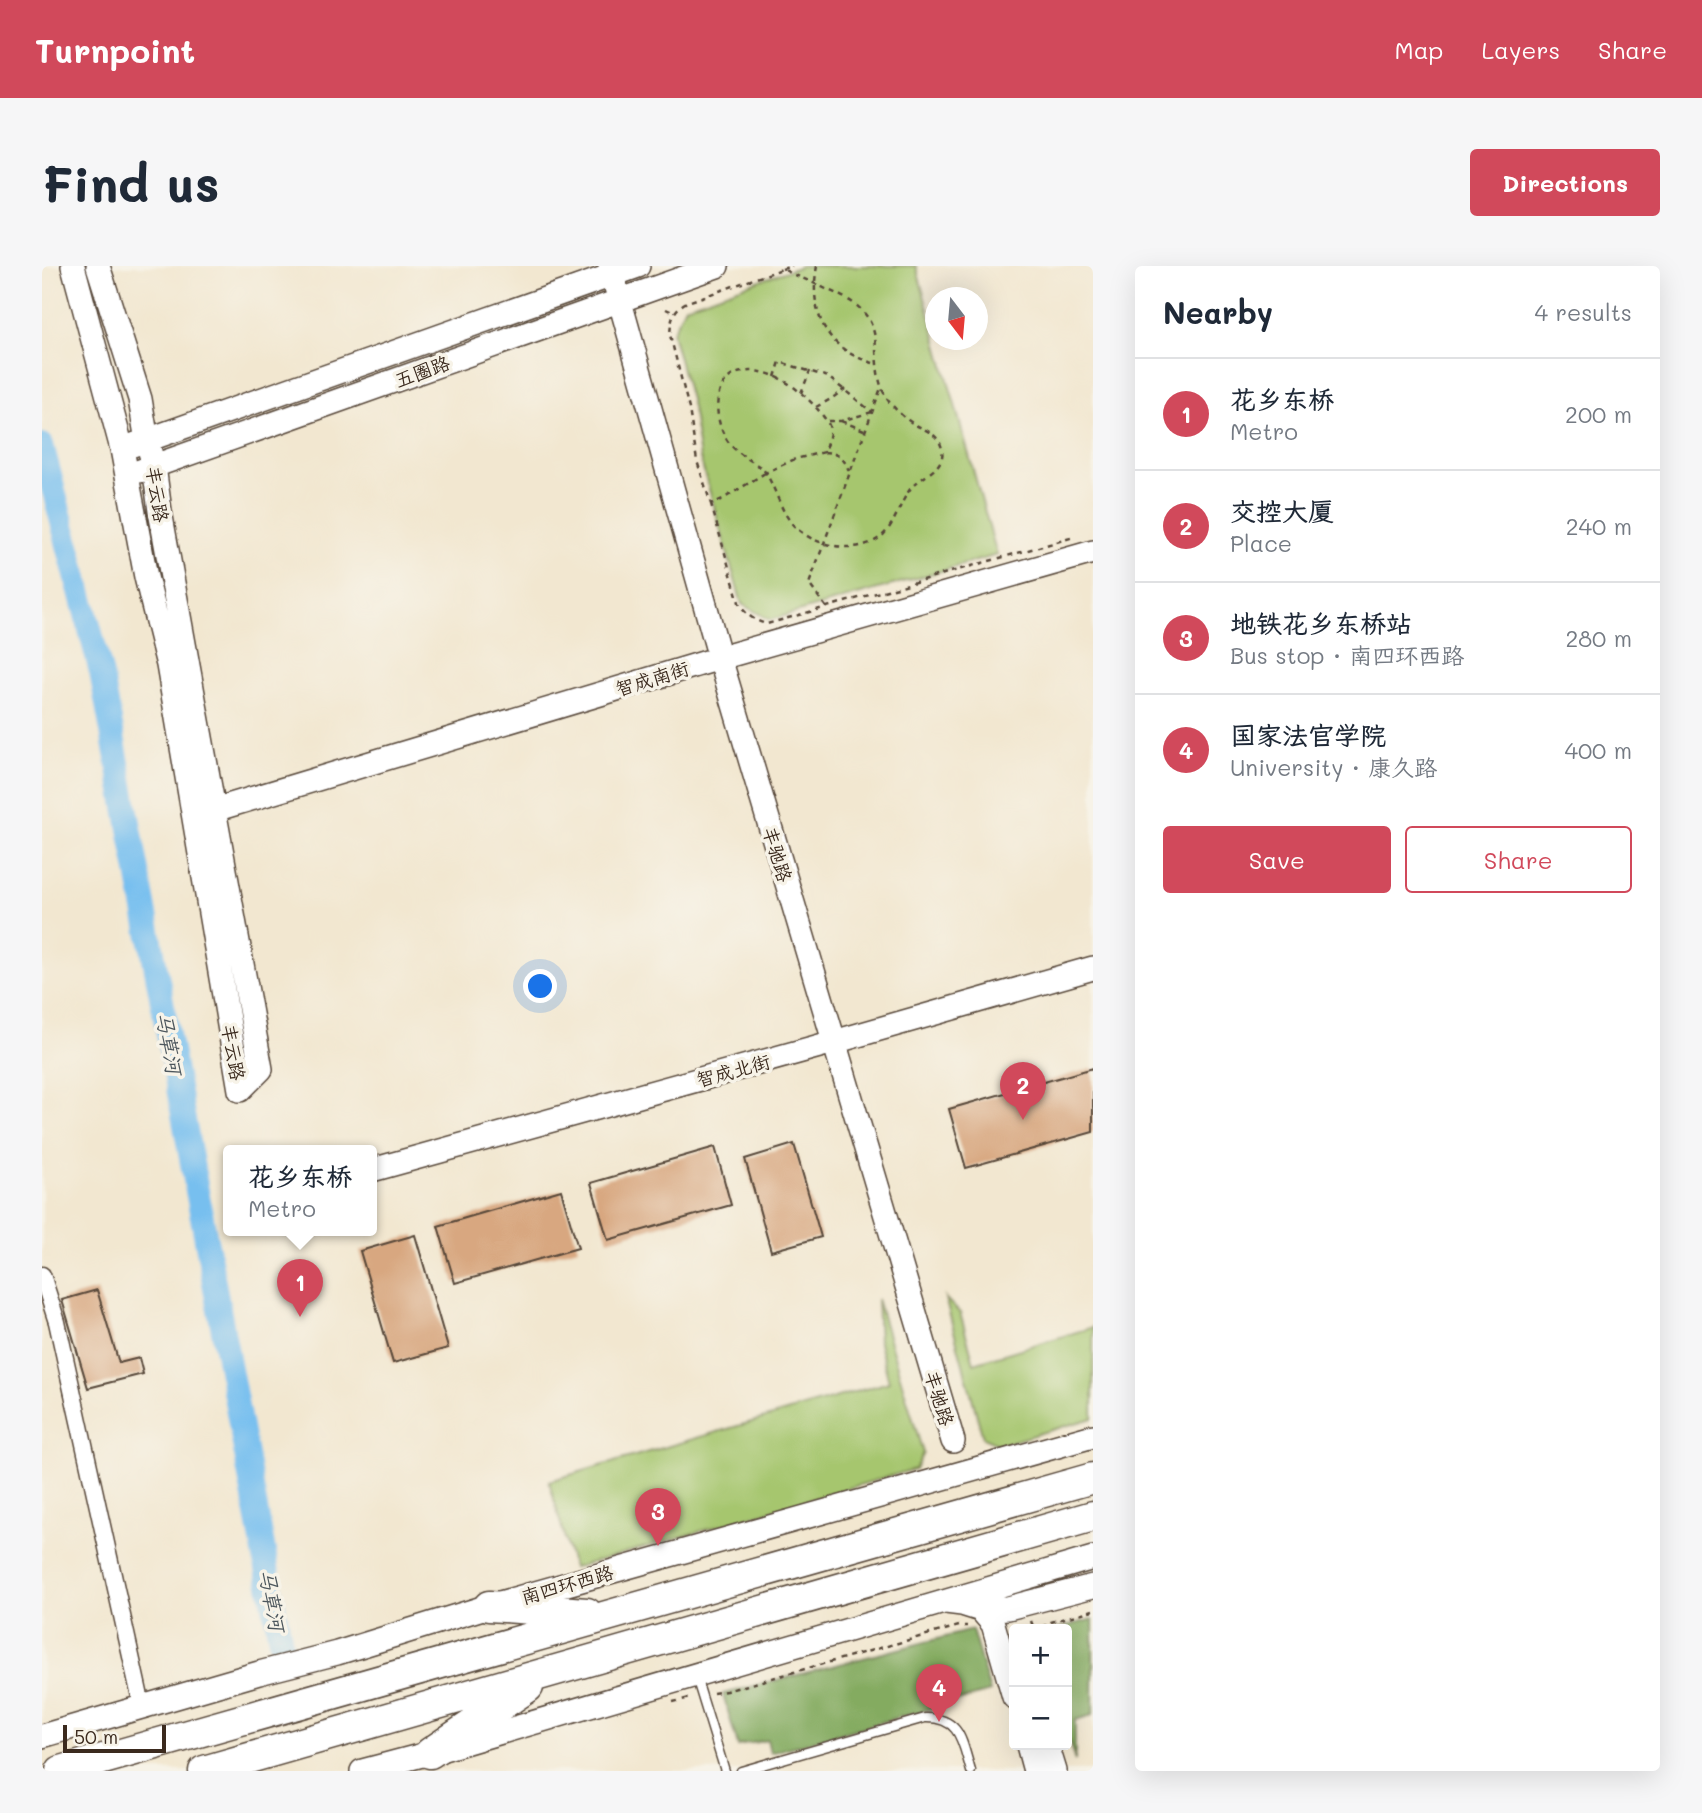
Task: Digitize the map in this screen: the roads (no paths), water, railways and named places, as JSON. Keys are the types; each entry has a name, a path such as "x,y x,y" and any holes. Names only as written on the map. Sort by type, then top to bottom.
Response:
{"highway":[{"path":"61,1771 1093,1478"},
{"path":"204,1771 1093,1516"},
{"path":"489,1606 608,1615"},
{"path":"430,1753 554,1670"}],"main road":[{"name":"丰云路","path":"73,266 122,449 146,577 168,665 240,1090 261,1069 160,511 155,466 139,399 98,266"},
{"name":"五圈路","path":"122,449 611,271 638,266"},
{"name":"五圈路","path":"127,475 717,266"},
{"name":"丰驰路","path":"611,271 720,657 953,1441"},
{"name":"智成南街","path":"214,810 1087,544"},
{"name":"智成北街","path":"377,1169 1093,968"},
{"name":"南四环西路","path":"42,1735 1093,1436"},
{"path":"362,1771 699,1684 943,1601 1093,1558"},
{"path":"1001,1585 1010,1621 1013,1687"},
{"path":"943,1601 962,1604 1010,1621 1093,1586"},
{"path":"1029,1750 1035,1771"},
{"path":"1049,1750 1055,1771"}],"street":[{"path":"42,1275 57,1322 142,1706"}],"lane":[{"path":"699,1684 724,1771"},
{"path":"741,1771 925,1718 945,1720 960,1734 971,1771"}],"waterway":[{"name":"马草河","path":"42,445 101,672 281,1644"}],"place":[{"name":"交控大厦","path":"1023,1120"},
{"name":"花乡东桥","path":"300,1317"},
{"name":"地铁花乡东桥站","path":"658,1546"},
{"name":"国家法官学院","path":"939,1722"}]}
